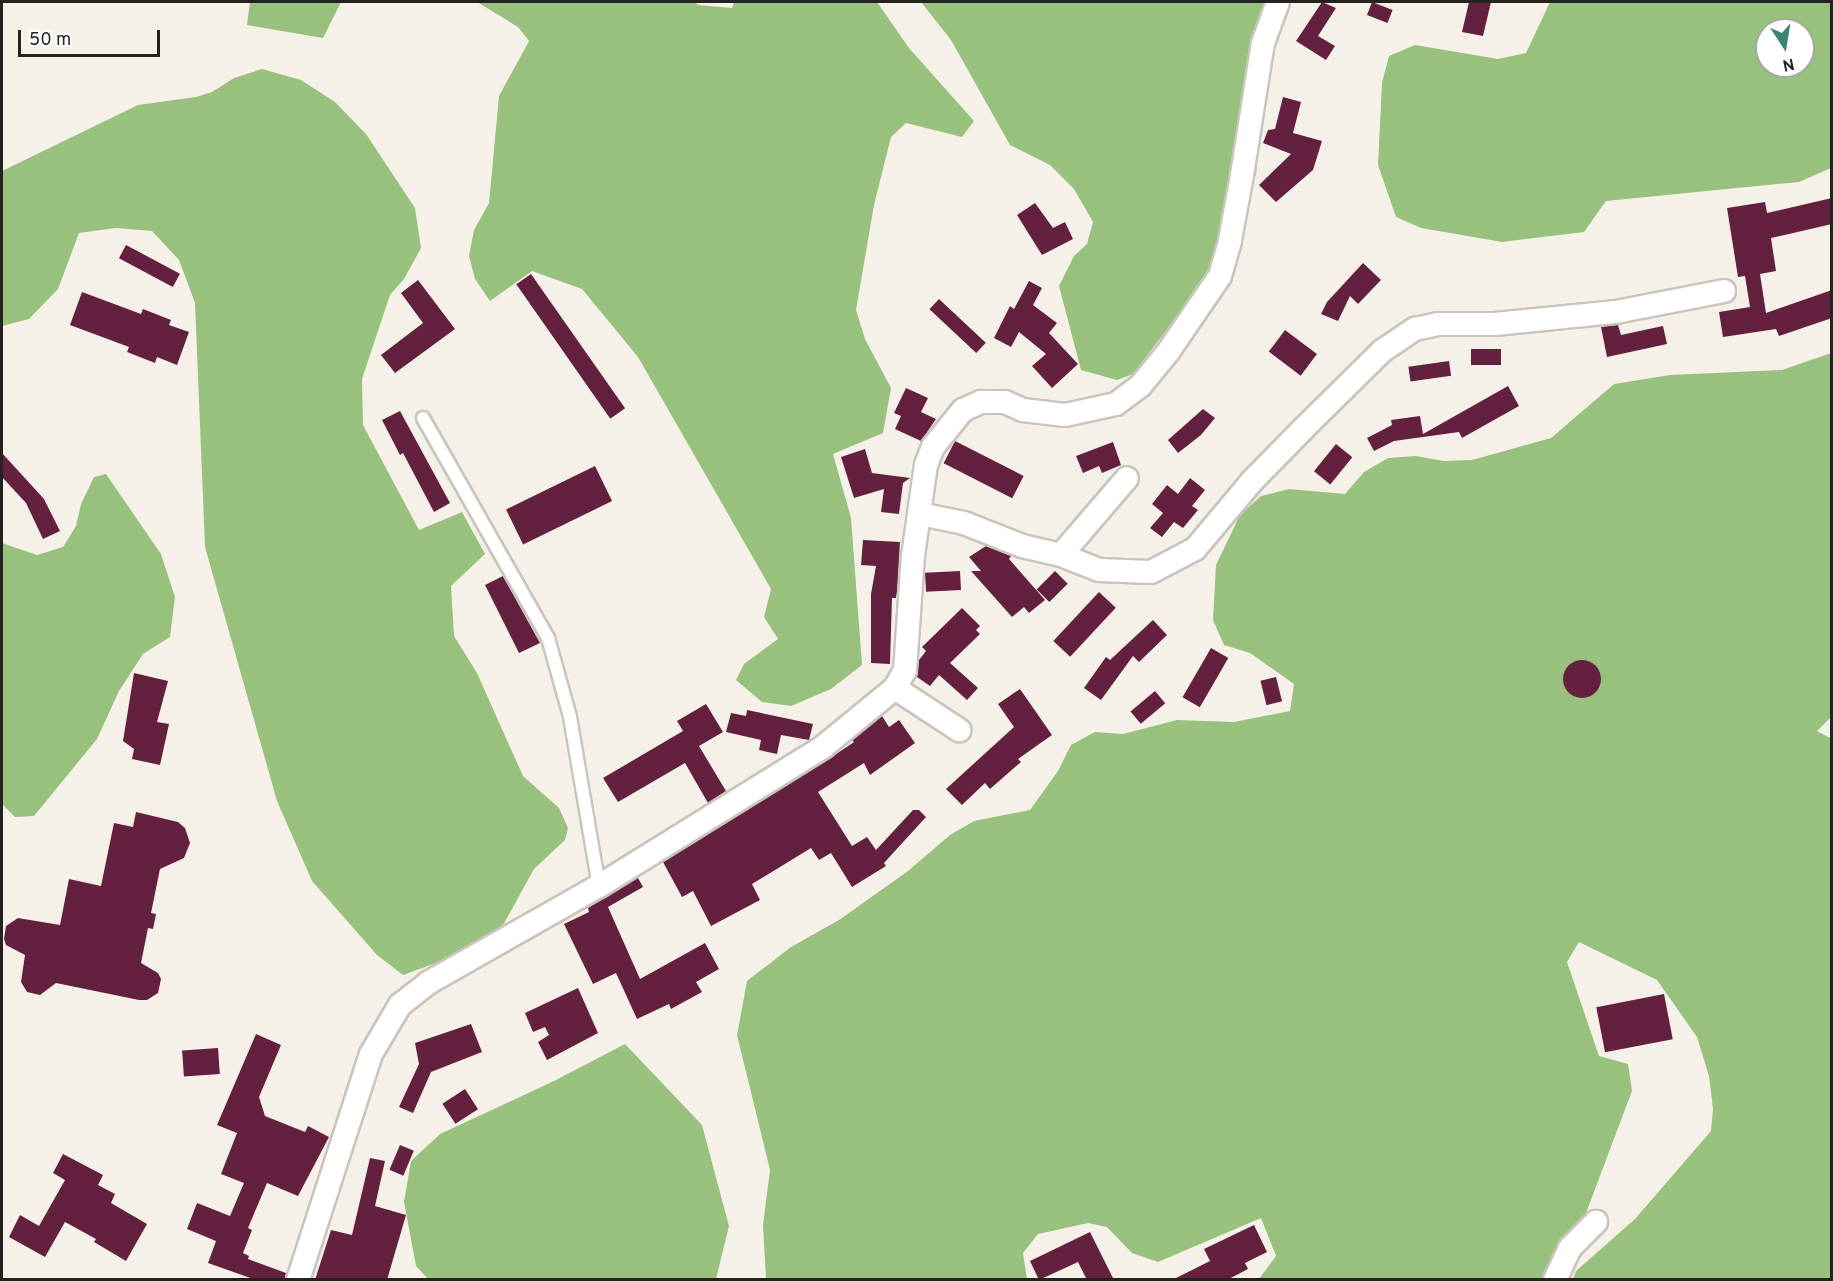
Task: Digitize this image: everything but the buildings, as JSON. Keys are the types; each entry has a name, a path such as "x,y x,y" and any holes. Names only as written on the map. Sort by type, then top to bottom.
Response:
{"street":[{"path":"298,1280 371,1054 400,1005 428,983 599,886 823,747 895,688 905,670 912,567 926,465 933,447 963,410 981,402 1005,402 1023,410 1065,415 1116,404 1141,385 1168,352 1220,276 1230,240 1263,43 1278,2"},
{"path":"920,514 964,523 1022,546 1061,555 1099,570 1151,572 1195,549 1252,481 1304,428 1382,351 1415,328 1438,324 1495,324 1616,312 1724,291"},
{"path":"1061,555 1127,478"},
{"path":"895,688 959,730"},
{"path":"1555,1280 1570,1248 1596,1222"}],"lane":[{"path":"423,418 548,638 570,717 599,886"}],"green space":[{"path":"250,2 341,2 323,38 247,25"},
{"path":"477,2 695,2 698,5 732,8 734,2 877,2 909,48 974,121 962,137 906,123 891,137 874,205 856,310 865,339 891,388 883,433 833,454 851,518 862,665 831,689 791,706 762,702 736,680 744,664 778,639 764,617 771,589 638,357 582,289 532,271 490,301 475,279 469,256 474,230 489,203 499,96 529,41 518,27"},
{"path":"921,2 1272,2 1256,175 1213,269 1133,374 1117,380 1081,370 1059,286 1074,256 1087,244 1093,222 1074,189 1050,165 1010,145 951,40"},
{"path":"1550,2 1831,2 1831,168 1799,182 1606,201 1584,232 1502,242 1421,228 1396,217 1378,165 1382,83 1389,56 1415,45 1498,59 1526,53"},
{"path":"262,69 301,80 335,102 366,134 415,208 421,248 404,279 390,295 362,379 363,425 419,530 462,512 485,554 451,586 454,636 477,673 523,776 559,808 568,828 565,840 534,869 502,927 458,955 403,975 377,955 312,881 277,801 205,547 195,303 179,260 152,231 116,228 79,233 58,289 29,319 2,326 2,171 138,105 196,97 212,92 234,78"},
{"path":"1831,353 1832,716 1817,731 1832,739 1831,1279 1573,1279 1576,1271 1635,1219 1711,1131 1713,1109 1709,1076 1697,1037 1657,980 1579,942 1567,962 1599,1056 1628,1064 1632,1091 1586,1213 1545,1279 1259,1279 1276,1256 1261,1218 1158,1262 1132,1253 1107,1227 1088,1223 1038,1234 1023,1253 1027,1279 766,1279 763,1225 770,1170 737,1035 747,981 791,947 839,920 908,871 950,835 974,821 1030,810 1058,771 1071,745 1095,732 1123,734 1177,720 1234,722 1290,711 1294,684 1250,653 1224,645 1213,620 1216,565 1240,515 1261,496 1289,489 1345,494 1364,472 1388,458 1416,456 1444,461 1472,460 1551,438 1614,384 1670,375 1782,370"},
{"path":"106,474 161,554 175,597 170,637 143,654 119,691 97,739 34,816 15,817 2,804 2,543 37,555 63,547 76,526 81,504 94,477"},
{"path":"625,1044 702,1125 729,1226 716,1279 428,1279 416,1266 404,1202 411,1161 440,1134 554,1081"}]}
